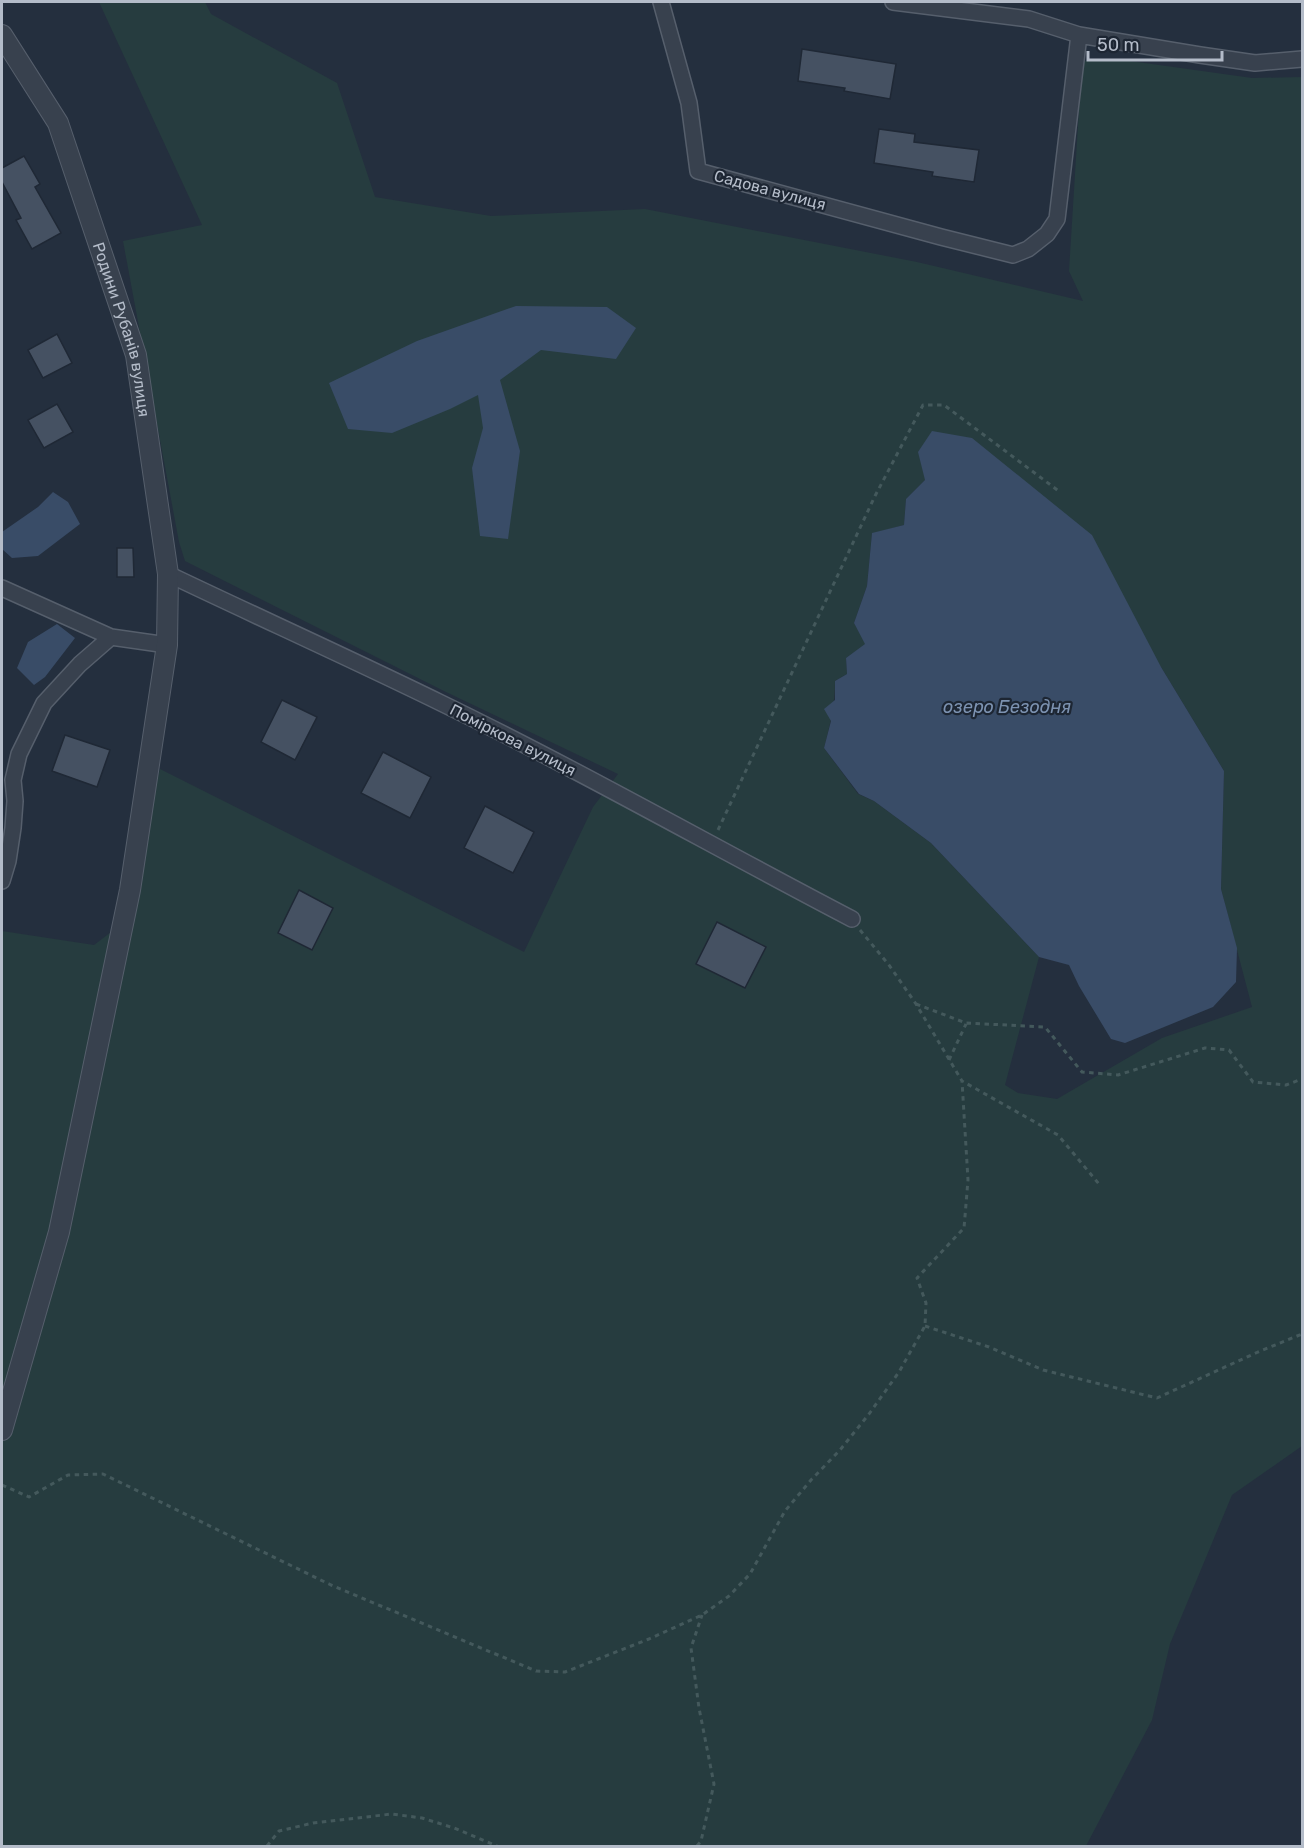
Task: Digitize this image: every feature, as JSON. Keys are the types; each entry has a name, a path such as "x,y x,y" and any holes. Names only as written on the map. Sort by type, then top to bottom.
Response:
{"street":[{"name":"Садова вулиця","path":"661,2 689,103 698,171 1014,255 1028,249 1047,234 1057,219 1079,35"},
{"path":"893,2 1029,19 1079,35 1255,63 1302,59"},
{"name":"Родини Рубанів вулиця","path":"2,35 58,123 135,355 168,574 167,645 130,890 59,1232 2,1430"},
{"name":"Поміркова вулиця","path":"168,574 439,702 627,798 852,920"},
{"path":"2,588 111,637 167,645"},
{"path":"2,881 14,828 13,780 19,753 44,703 80,664 111,637"}],"path":[{"path":"711,845 875,496 923,405 944,405 1060,492"},
{"path":"2,1485 29,1497 68,1475 103,1474 330,1585 536,1671 565,1672 702,1615 729,1596 750,1574 785,1511 840,1450 899,1372 925,1326 926,1303 917,1278 964,1228 969,1180 962,1081 916,1004 852,920"},
{"path":"916,1004 966,1023 1045,1028 1082,1072 1118,1075 1205,1048 1229,1050 1253,1082 1286,1085 1302,1079"},
{"path":"949,1060 966,1023"},
{"path":"962,1081 1058,1135 1099,1184"},
{"path":"925,1326 989,1347 1043,1370 1157,1398 1302,1334"},
{"path":"697,1846 701,1841 714,1784 699,1708 691,1648 702,1615"},
{"path":"267,1846 279,1831 313,1823 392,1814 423,1818 497,1846"}],"green space":[{"path":"99,2 205,2 211,14 337,83 375,197 491,216 645,209 917,262 1083,301 1069,271 1082,61 1116,59 1252,78 1302,77 1302,1446 1232,1495 1170,1644 1152,1720 1086,1846 2,1846 2,931 94,945 123,923 160,769 524,952 593,807 618,774 446,692 185,561 179,542 123,241 202,225","holes":["925,480 1161,667 1224,771 1221,889 1252,1007 1162,1038 1057,1099 1018,1093 1005,1085 1039,957 931,843 874,801 858,794 824,748 833,707 835,681 847,674 846,658 866,644 854,623 867,586 872,534 904,525 906,499"]}],"water":[{"path":"516,306 607,307 636,328 616,359 541,350 500,380 520,451 508,539 480,536 472,468 483,428 478,395 392,433 348,429 329,383 417,341"},
{"name":"озеро Безодня","path":"932,431 972,438 1092,535 1161,667 1224,771 1221,889 1237,948 1236,982 1213,1007 1125,1043 1111,1039 1069,965 1039,957 931,843 874,801 859,794 824,748 831,721 824,709 835,700 835,681 847,674 846,658 865,644 854,623 867,586 872,533 904,525 906,499 925,480 918,452"},
{"path":"53,492 68,502 80,524 38,556 12,558 2,549 2,532 38,507"},
{"path":"57,624 75,638 45,677 34,685 17,668 28,642"}],"building":[{"path":"802,49 896,64 890,99 844,91 845,88 798,81"},
{"path":"879,129 915,134 914,142 979,150 974,182 932,176 933,172 874,163"},
{"path":"24,156 40,184 35,187 61,233 32,249 16,220 21,218 2,182 2,168"},
{"path":"57,334 72,363 43,378 28,350"},
{"path":"57,404 73,432 44,448 28,420"},
{"path":"117,548 133,548 134,577 117,577"},
{"path":"282,700 317,717 295,760 261,742"},
{"path":"65,735 110,750 97,787 52,771"},
{"path":"383,752 431,777 410,818 361,793"},
{"path":"485,806 534,832 513,873 464,848"},
{"path":"299,890 333,908 312,950 278,933"},
{"path":"717,922 766,947 745,988 696,964"}]}
